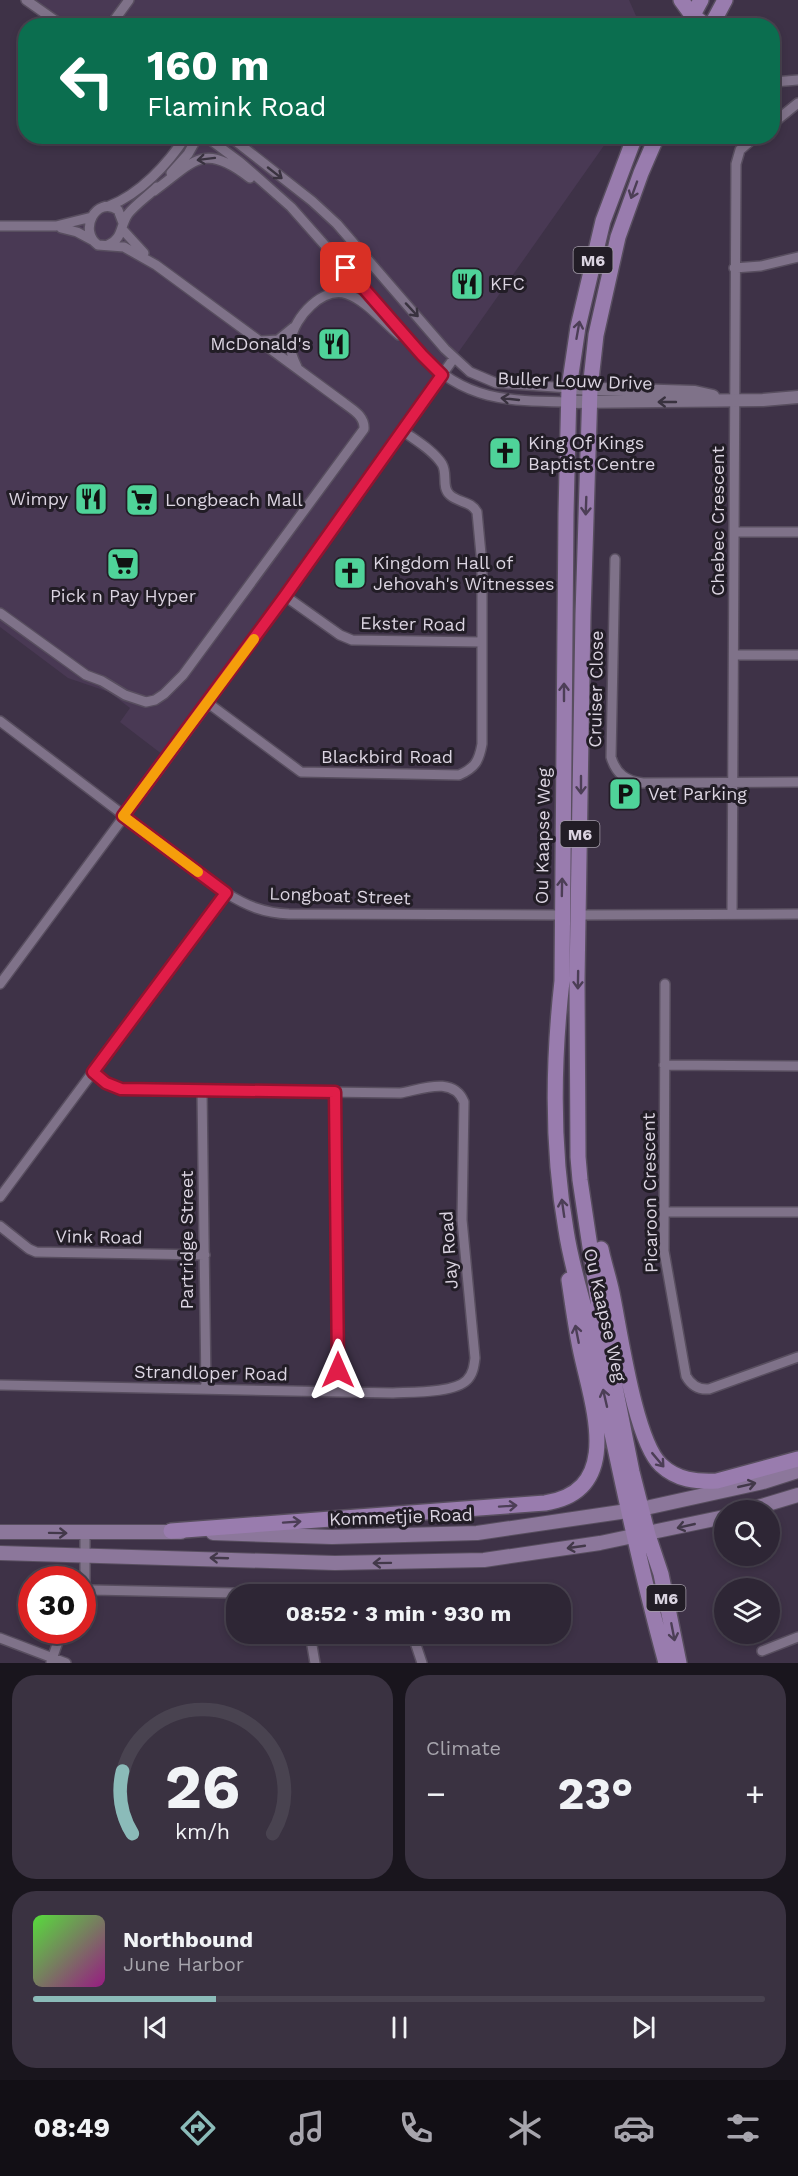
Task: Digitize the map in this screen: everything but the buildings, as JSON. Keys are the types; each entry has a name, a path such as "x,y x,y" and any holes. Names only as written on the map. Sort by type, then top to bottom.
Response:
{"main road":[{"path":"681,0 688,18"},
{"path":"690,18 701,0"},
{"path":"715,18 725,0"},
{"name":"Ou Kaapse Weg","path":"632,144 600,231 578,327 569,395 562,981 556,1052 558,1177 566,1232 641,1536"},
{"name":"Ou Kaapse Weg","path":"634,1510 580,1180 577,980 589,396 597,335 618,237 654,144"},
{"path":"584,1204 599,1241 624,1358 645,1438 660,1464 685,1480 706,1482 798,1459"},
{"path":"171,1531 545,1503 568,1498 578,1491 591,1473 597,1454 597,1441 573,1308 566,1254 566,1232"},
{"name":"Kommetjie Road","path":"0,1532 171,1531 332,1538 477,1533 634,1510 763,1482 798,1471"},
{"path":"780,1500 798,1495"},
{"path":"0,1553 335,1563 484,1560 641,1536 714,1519"},
{"name":"M6","path":"641,1536 666,1663"},
{"name":"M6","path":"641,1536 661,1574 679,1663"}],"street":[{"path":"26,0 52,18"},
{"path":"116,18 129,0"},
{"path":"780,82 798,80"},
{"path":"780,118 798,103"},
{"path":"0,226 56,226 92,216 99,209 119,202 152,176 181,144"},
{"path":"154,191 184,159 193,144"},
{"name":"Buller Louw Drive","path":"215,144 291,207 442,375 457,385 488,396 507,399 569,395"},
{"name":"Buller Louw Drive","path":"239,144 312,201 337,224 379,275 454,358 470,372 496,383 569,395 695,392 730,400 798,397"},
{"name":"Chebec Crescent","path":"732,914 735,532 730,400 736,157 747,144"},
{"path":"107,245 118,238 131,211 197,160 207,157 219,159 241,170 319,238"},
{"path":"109,206 118,210 123,226 156,265"},
{"path":"92,216 89,229 92,240"},
{"path":"0,613 75,668 125,695 146,702 155,700 183,675 364,429 361,417 298,368 156,265 124,247 98,245 77,232 56,226"},
{"path":"734,268 761,266 798,257"},
{"path":"260,341 278,340 296,325 312,305 326,294 336,292 360,300 386,325 415,347"},
{"path":"296,325 290,342 291,352 298,368"},
{"path":"0,984 208,703 454,358"},
{"name":"Blackbird Road","path":"208,703 302,772 459,775 473,767 480,757 482,744 482,565 477,512 474,507 449,494 442,464 417,441 402,431"},
{"path":"735,532 798,532"},
{"name":"Cruiser Close","path":"615,560 611,757 614,767 620,775 633,781 733,782"},
{"name":"Ekster Road","path":"285,596 340,635 352,640 482,642"},
{"path":"734,655 798,655"},
{"name":"Longboat Street","path":"0,722 226,893 249,907 277,914 561,915"},
{"path":"733,782 798,782"},
{"path":"0,1197 226,893"},
{"path":"580,915 798,914"},
{"name":"Picaroon Crescent","path":"665,984 666,1271 684,1370 691,1383 700,1389 709,1389 798,1357"},
{"path":"664,1065 798,1066"},
{"path":"93,1072 106,1083 121,1089 335,1092 338,1392"},
{"name":"Jay Road","path":"335,1092 400,1094 447,1086 459,1094 464,1102 462,1220 475,1358 470,1377 456,1387"},
{"name":"Partridge Street","path":"202,1090 206,1389"},
{"path":"664,1212 798,1212"},
{"name":"Vink Road","path":"0,1226 36,1252 205,1255"},
{"name":"Strandloper Road","path":"0,1385 393,1393 456,1387"},
{"path":"85,1533 85,1566"},
{"path":"96,1590 226,1593"},
{"path":"762,1651 798,1636"},
{"path":"0,1638 52,1660 66,1663"},
{"path":"52,1660 57,1644"},
{"path":"312,1644 315,1663"},
{"path":"416,1644 422,1663"}],"shaded area":[{"path":"26,0 629,0 637,18 52,18"},
{"path":"179,144 605,144 403,431 167,758 120,722 130,708 109,692 68,678 0,627 0,226 73,223 128,196"}],"slow traffic":[{"path":"198,872 123,816 254,639"}],"place":[{"name":"KFC","path":"467,284"},
{"name":"McDonald's","path":"334,344"},
{"name":"King Of Kings Baptist Centre","path":"505,453"},
{"name":"Wimpy","path":"91,499"},
{"name":"Longbeach Mall","path":"142,500"},
{"name":"Pick n Pay Hyper","path":"123,564"},
{"name":"Kingdom Hall of Jehovah's Witnesses","path":"350,573"},
{"name":"Vet Parking","path":"625,794"}],"route":[{"path":"338,1370 335,1092 121,1089 106,1083 93,1072 226,893 123,816 208,703 442,375 346,268"}]}
